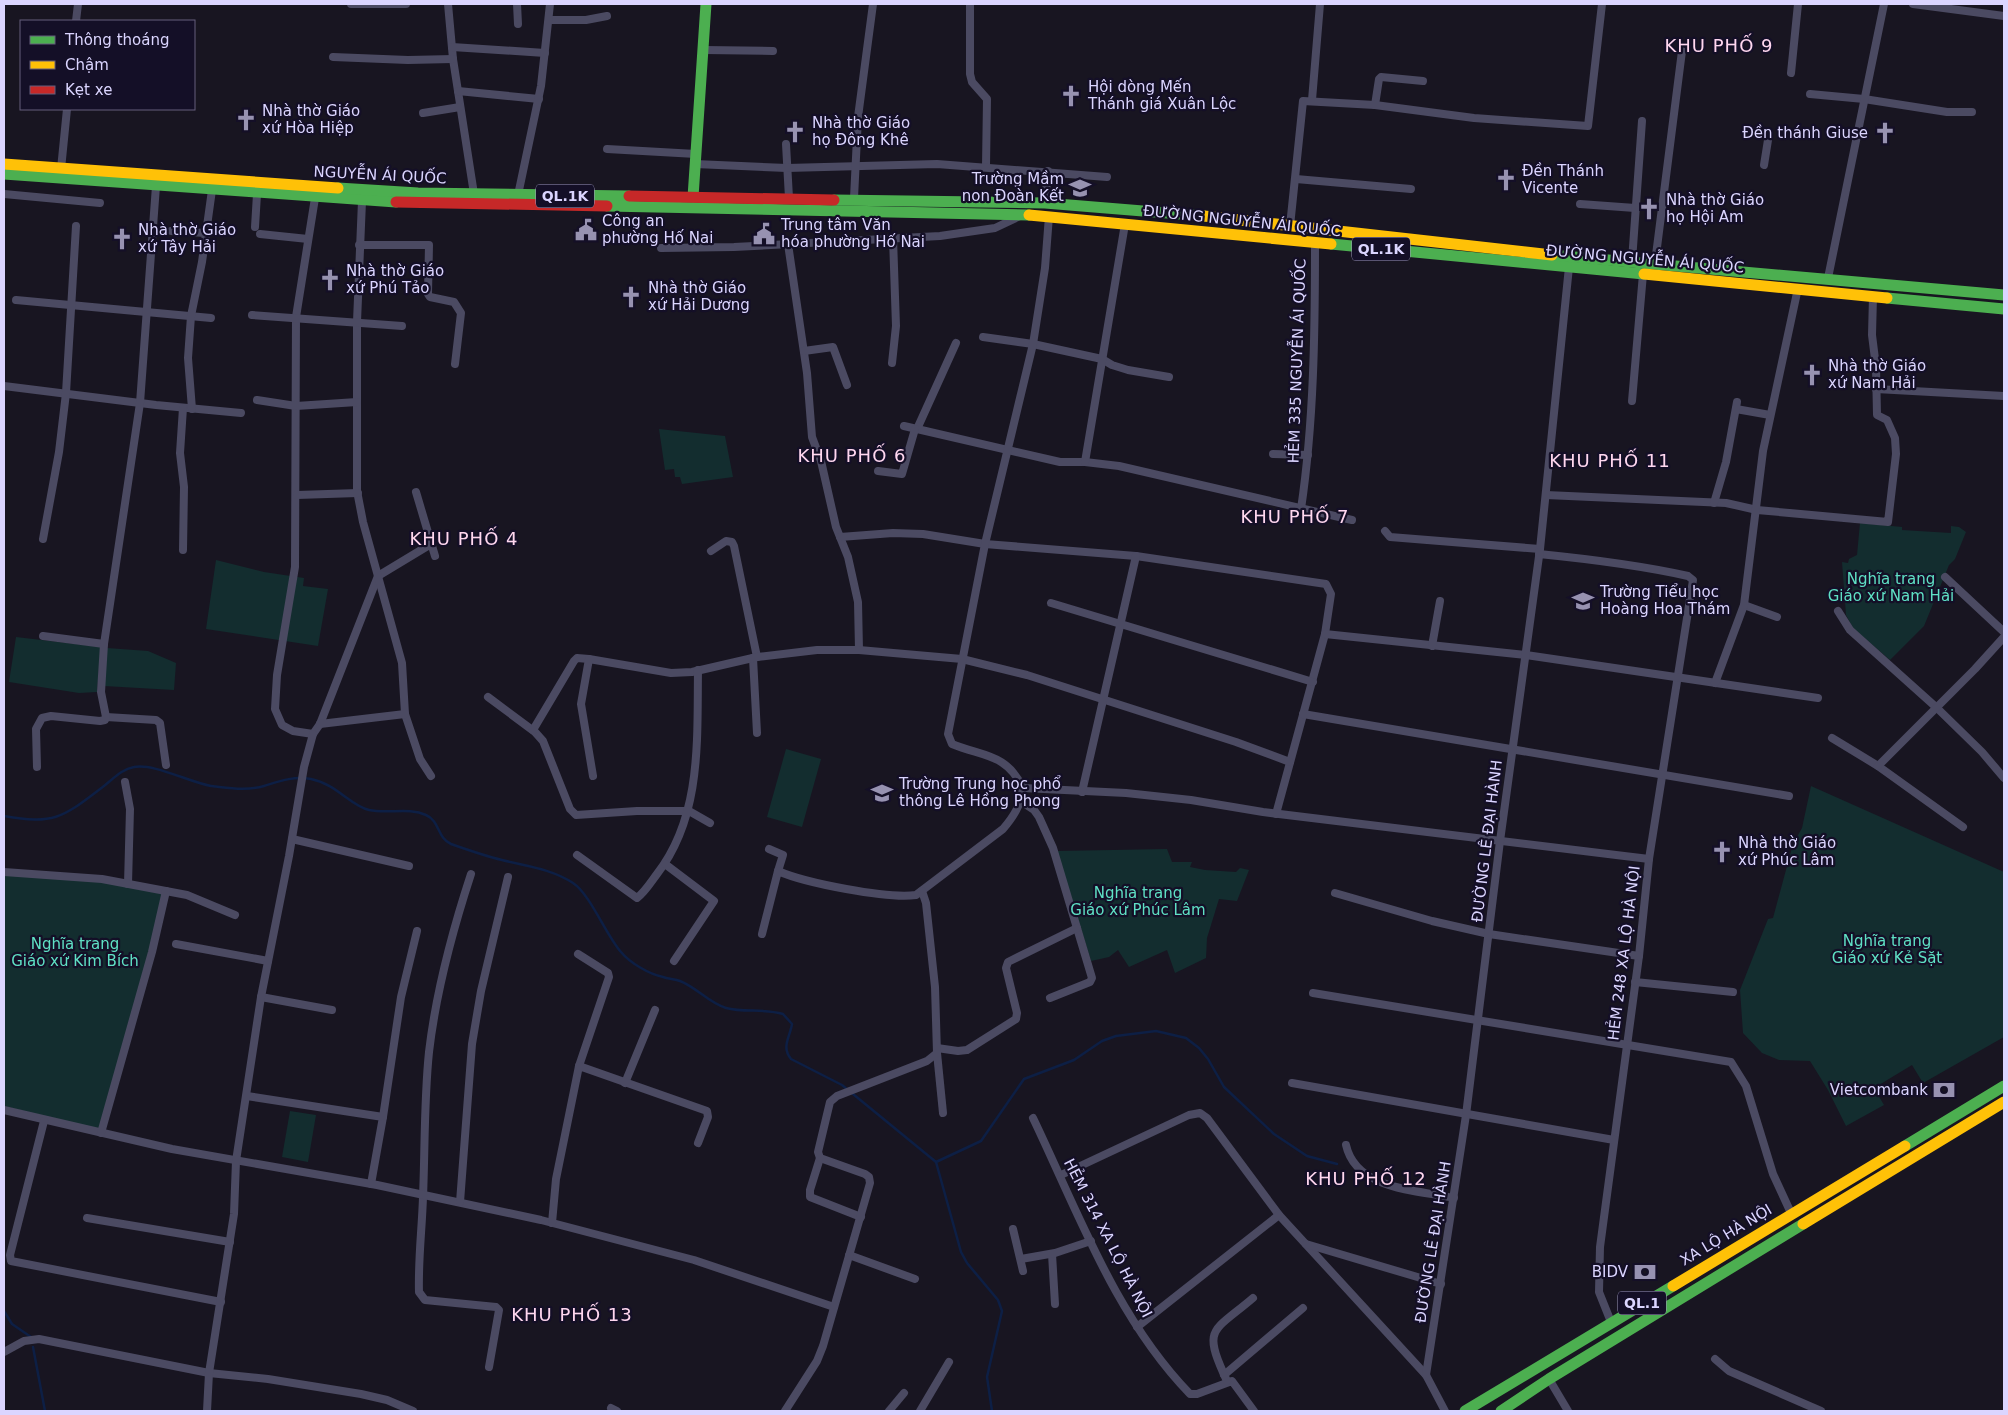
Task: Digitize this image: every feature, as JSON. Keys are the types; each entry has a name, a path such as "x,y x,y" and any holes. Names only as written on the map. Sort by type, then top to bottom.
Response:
{"main road":[{"path":"693,197 706,4"},
{"name":"NGUYỄN ÁI QUỐC","path":"4,164 362,196 744,210"},
{"name":"NGUYỄN ÁI QUỐC","path":"4,174 348,200 362,196 474,194 756,198"},
{"path":"756,198 757,210"},
{"name":"ĐƯỜNG NGUYỄN ÁI QUỐC","path":"756,198 854,198 1044,203 1290,226 1532,253 2004,295"},
{"name":"ĐƯỜNG NGUYỄN ÁI QUỐC","path":"744,210 1049,216 2004,309"},
{"path":"1289,240 1290,226"},
{"name":"XA LỘ HÀ NỘI","path":"1465,1411 2004,1086"},
{"name":"XA LỘ HÀ NỘI","path":"1500,1411 1549,1379 2004,1102"},
{"path":"1820,1196 1827,1210"},
{"path":"1790,1214 1798,1227"}],"street":[{"path":"76,20 78,4"},
{"path":"351,4 406,4"},
{"path":"448,4 453,59 474,194"},
{"path":"517,4 518,24"},
{"path":"518,195 539,99 550,4"},
{"path":"854,198 858,117 872,4"},
{"path":"970,4 970,74 972,82 987,99 986,166"},
{"path":"1312,100 1320,4"},
{"path":"1290,226 1303,101 1312,100 1375,106 1474,118 1588,126 1602,4"},
{"path":"1792,73 1798,4"},
{"path":"1828,278 1884,4"},
{"path":"1913,4 2004,16"},
{"path":"549,20 586,20 607,16"},
{"path":"452,47 545,53"},
{"path":"704,50 773,51"},
{"path":"1655,263 1682,51"},
{"path":"333,57 408,60 453,59"},
{"path":"1375,106 1379,79 1381,77 1423,81"},
{"path":"458,91 539,99"},
{"path":"1810,94 1864,98 1947,112 1972,112"},
{"path":"423,113 460,107"},
{"path":"61,169 67,110"},
{"path":"1632,261 1642,121"},
{"path":"1764,165 1768,140"},
{"path":"786,144 789,198"},
{"path":"607,149 787,168 937,164 986,166 1107,177"},
{"path":"1044,203 1048,171"},
{"path":"1296,178 1411,189"},
{"path":"106,717 101,692 104,644 140,403 156,186"},
{"path":"182,550 184,487 180,453 188,409 188,358 191,316 212,190"},
{"path":"4,194 100,203"},
{"path":"254,226 257,194"},
{"path":"362,196 357,322 358,493 402,663 405,714 420,759 431,776"},
{"path":"313,734 293,731 282,725 275,708 277,675 295,567 297,495 296,317 315,198"},
{"path":"1580,204 1636,208"},
{"path":"661,248 788,244 841,240 876,241 893,238 940,236 995,228 1023,214"},
{"path":"778,871 817,882 872,892 908,896 922,891 1003,829 1014,816 1022,802 1024,788 1009,766 998,759 962,748 950,741 948,734 985,544 1033,344 1044,276 1049,216"},
{"path":"1085,462 1125,224"},
{"path":"43,539 59,452 66,393 76,226"},
{"path":"171,231 206,233"},
{"path":"260,234 308,239"},
{"path":"892,363 896,326 893,238"},
{"name":"HẺM 335 NGUYỄN ÁI QUỐC","path":"1301,509 1308,455 1313,383 1315,243"},
{"path":"788,244 804,351 812,438 840,537 848,557 858,602 859,650"},
{"path":"359,245 429,245 428,294 430,297 454,302 461,313 455,364"},
{"name":"ĐƯỜNG LÊ ĐẠI HÀNH","path":"1426,1375 1466,1115 1500,840 1540,552 1569,267"},
{"path":"1632,401 1643,274"},
{"path":"1715,683 1744,605 1763,452 1798,288"},
{"path":"1546,495 1714,502 1757,510 1888,522 1892,494 1895,438 1887,420 1877,415 1872,335 1873,296"},
{"path":"16,300 210,318"},
{"path":"252,315 402,326"},
{"path":"983,338 1033,344 1102,359 1112,365 1128,370 1169,377"},
{"path":"878,471 902,474 916,429 956,343"},
{"path":"804,351 834,347 847,385"},
{"path":"4,386 188,409 241,413"},
{"path":"1876,389 2004,396"},
{"path":"257,400 296,406 356,402"},
{"path":"1714,502 1726,462 1737,406 1770,415"},
{"path":"904,426 1008,452 1060,462 1085,462 1119,466 1352,520"},
{"path":"1273,454 1308,455"},
{"path":"416,492 436,556"},
{"path":"297,495 358,493"},
{"path":"1385,531 1390,537 1540,552"},
{"path":"840,537 893,533 923,534 985,544 1136,556 1326,584 1331,594 1325,634 1276,814"},
{"path":"711,551 726,541 732,542 734,546 755,658 757,733"},
{"path":"207,1411 209,1374 234,1214 236,1161 261,997 304,767 313,734 320,724 378,576 431,544"},
{"name":"HẺM 248 XA LỘ HÀ NỘI","path":"1540,552 1595,559 1674,573 1690,577 1693,586 1649,859 1639,956 1614,1140 1598,1280 1601,1302 1611,1322"},
{"path":"1082,792 1102,700 1122,624 1136,556"},
{"path":"1945,577 2004,632"},
{"path":"1432,646 1440,601"},
{"path":"1052,603 1312,682"},
{"path":"1744,605 1777,617"},
{"path":"1838,611 1850,630 1937,708 1982,752 2004,778"},
{"path":"1325,634 1526,655 1818,698"},
{"path":"43,636 104,644"},
{"path":"1878,766 1937,708 2004,636"},
{"path":"533,730 577,658 671,673 698,670 755,658 817,650 859,650 962,659 1027,675 1236,742 1290,762"},
{"path":"589,659 581,704 593,776"},
{"path":"577,855 637,898 664,864 678,840 690,811 697,749 698,670"},
{"path":"488,697 533,730 543,741 570,809 576,815 637,811 690,811 710,823"},
{"path":"320,724 405,714"},
{"path":"1303,714 1789,796"},
{"path":"37,767 36,729 42,718 51,716 100,721 105,720 106,717 156,720 162,728 166,766"},
{"path":"1832,738 1878,766 1963,827"},
{"path":"125,782 130,809 128,884"},
{"path":"1024,788 1191,800 1276,814 1649,859"},
{"path":"1022,802 1034,810 1039,817 1052,848 1092,978 1090,982 1050,998"},
{"path":"292,838 409,866"},
{"path":"762,934 783,855 770,849"},
{"path":"664,864 714,900 674,961"},
{"path":"4,872 102,879 187,895 235,915"},
{"path":"471,874 457,917 446,962 429,1052 422,1142 423,1195 418,1278 420,1296 425,1300 496,1308 499,1310 489,1367"},
{"path":"460,1202 472,1044 481,991 508,877"},
{"path":"101,1133 152,952 166,891"},
{"path":"922,891 929,923 943,1113"},
{"path":"1335,893 1432,921 1489,934 1639,956"},
{"path":"861,1217 810,1197 810,1190 820,1158 818,1152 830,1102 837,1096 927,1061 937,1051 967,1050 1016,1019 1017,1013 1006,968 1008,962 1077,928"},
{"path":"371,1184 401,997 416,931"},
{"path":"176,944 268,961"},
{"path":"552,1223 556,1179 579,1066 609,977 608,973 578,954"},
{"path":"1635,982 1733,992"},
{"path":"1312,994 1627,1046 1728,1060 1734,1063 1746,1086 1773,1174 1790,1214"},
{"path":"261,997 332,1010"},
{"path":"625,1083 655,1010"},
{"path":"579,1066 707,1111 708,1117 698,1143"},
{"path":"1292,1083 1614,1140"},
{"path":"247,1096 383,1117"},
{"path":"4,1110 44,1121 236,1161 371,1184 552,1223 694,1260 834,1307"},
{"path":"1061,1175 1181,1119 1200,1114 1207,1118 1279,1215 1426,1375 1445,1411"},
{"name":"HẺM 314 XA LỘ HÀ NỘI","path":"1033,1118 1091,1240 1136,1326 1174,1378 1190,1394 1197,1394 1226,1378"},
{"path":"44,1121 10,1255 11,1261 221,1302"},
{"path":"1346,1145 1349,1158 1373,1179 1454,1198"},
{"path":"785,1411 817,1361 827,1335 861,1217 869,1177 820,1158"},
{"path":"1136,1326 1279,1215"},
{"path":"87,1218 230,1242"},
{"path":"1013,1229 1023,1271"},
{"path":"1021,1259 1052,1254 1091,1240"},
{"path":"1306,1244 1441,1284"},
{"path":"1052,1254 1055,1304"},
{"path":"849,1255 915,1279"},
{"path":"1253,1298 1217,1329 1212,1336 1214,1353 1226,1378 1236,1383 1254,1411"},
{"path":"1226,1378 1303,1308"},
{"path":"4,1352 24,1340 39,1339 209,1374 268,1379 361,1394 388,1400 413,1411"},
{"path":"1715,1359 1729,1371 1821,1411"},
{"path":"920,1411 949,1362"},
{"path":"1549,1379 1568,1411"},
{"path":"889,1411 904,1393"}],"green space":[{"path":"659,429 725,436 733,477 682,484 680,477 675,477 674,469 665,470"},
{"name":"Nghĩa trang Giáo xứ Nam Hải","path":"1860,523 1902,527 1902,530 1951,533 1951,526 1959,527 1966,532 1955,559 1949,565 1924,626 1890,660 1853,628 1846,615 1842,562 1848,563 1849,559 1857,555"},
{"path":"216,560 264,572 304,578 303,586 328,589 318,646 206,629"},
{"path":"16,637 101,647 97,692 79,693 9,682"},
{"path":"107,648 148,651 176,663 174,690 104,686"},
{"path":"786,749 821,759 802,827 767,817"},
{"name":"Nghĩa trang Giáo xứ Kẻ Sặt","path":"1811,786 2004,872 2004,1037 1923,1083 1912,1065 1874,1088 1884,1105 1846,1126 1828,1090 1810,1061 1779,1060 1762,1053 1743,1033 1740,990 1768,919 1773,918 1793,844 1802,828"},
{"name":"Nghĩa trang Giáo xứ Phúc Lâm","path":"1167,849 1172,862 1192,862 1190,867 1236,872 1240,868 1249,870 1237,901 1219,899 1207,938 1206,958 1175,973 1167,950 1129,967 1118,950 1109,957 1091,961 1057,851"},
{"name":"Nghĩa trang Giáo xứ Kim Bích","path":"4,875 102,882 163,894 141,983 99,1130 4,1106"},
{"path":"290,1111 316,1115 308,1162 282,1157"}],"waterway":[{"path":"4,816 22,819 48,819 58,816 78,805 122,772 134,767 161,770 211,786 244,789 258,788 292,779 311,779 328,785 362,808 384,811 413,811 426,815 434,821 443,838 451,844 489,857 548,871 565,878 579,888 586,896 615,945 629,960 640,968 686,984 720,1006 783,1014 792,1024 786,1046 791,1059 842,1085 936,1162 981,1141 1024,1079 1074,1060 1102,1041 1116,1036 1156,1031 1186,1038 1199,1048 1208,1059 1224,1087 1274,1134 1307,1156 1337,1164"},
{"path":"936,1162 961,1252 967,1263 998,1300 1002,1311 987,1377 992,1411"},
{"path":"4,1311 12,1324 31,1337"},
{"path":"33,1347 45,1411"}],"traffic: fast":[{"path":"693,197 706,4"},
{"path":"4,174 396,202"},
{"path":"338,188 418,193 629,196"},
{"path":"834,200 1045,203 1204,216"},
{"path":"607,206 1029,215"},
{"path":"1331,244 1644,274"},
{"path":"1552,255 2004,295"},
{"path":"1887,298 2004,309"},
{"path":"1905,1146 2004,1086"},
{"path":"1501,1411 1549,1379 1803,1224"},
{"path":"1465,1411 1673,1286"}],"traffic: slow":[{"path":"4,164 338,188"},
{"path":"1029,215 1331,244"},
{"path":"1204,216 1552,255"},
{"path":"1644,274 1887,298"},
{"path":"1803,1224 2004,1102"},
{"path":"1673,1286 1905,1146"}],"traffic: jam":[{"path":"629,196 834,200"},
{"path":"396,202 607,206"}],"place":[{"name":"Hội dòng Mến Thánh giá Xuân Lộc","path":"1071,96"},
{"name":"Nhà thờ Giáo xứ Hòa Hiệp","path":"246,120"},
{"name":"Nhà thờ Giáo họ Đông Khê","path":"795,132"},
{"name":"Đền thánh Giuse","path":"1885,133"},
{"name":"Đền Thánh Vicente","path":"1506,180"},
{"name":"Trường Mầm non Đoàn Kết","path":"1080,188"},
{"name":"Nhà thờ Giáo họ Hội Am","path":"1649,209"},
{"name":"Công an phường Hố Nai","path":"586,230"},
{"name":"Trung tâm Văn hóa phường Hố Nai","path":"764,234"},
{"name":"Nhà thờ Giáo xứ Tây Hải","path":"122,239"},
{"name":"Nhà thờ Giáo xứ Phú Tảo","path":"330,280"},
{"name":"Nhà thờ Giáo xứ Hải Dương","path":"631,297"},
{"name":"Nhà thờ Giáo xứ Nam Hải","path":"1812,375"},
{"name":"Trường Tiểu học Hoàng Hoa Thám","path":"1583,601"},
{"name":"Trường Trung học phổ thông Lê Hồng Phong","path":"882,793"},
{"name":"Nhà thờ Giáo xứ Phúc Lâm","path":"1722,852"},
{"name":"Vietcombank","path":"1944,1090"},
{"name":"BIDV","path":"1645,1272"}],"district":[{"name":"KHU PHỐ 9","path":"1719,46"},
{"name":"KHU PHỐ 6","path":"852,456"},
{"name":"KHU PHỐ 11","path":"1610,461"},
{"name":"KHU PHỐ 7","path":"1295,517"},
{"name":"KHU PHỐ 4","path":"464,539"},
{"name":"KHU PHỐ 12","path":"1366,1179"},
{"name":"KHU PHỐ 13","path":"572,1315"}]}
